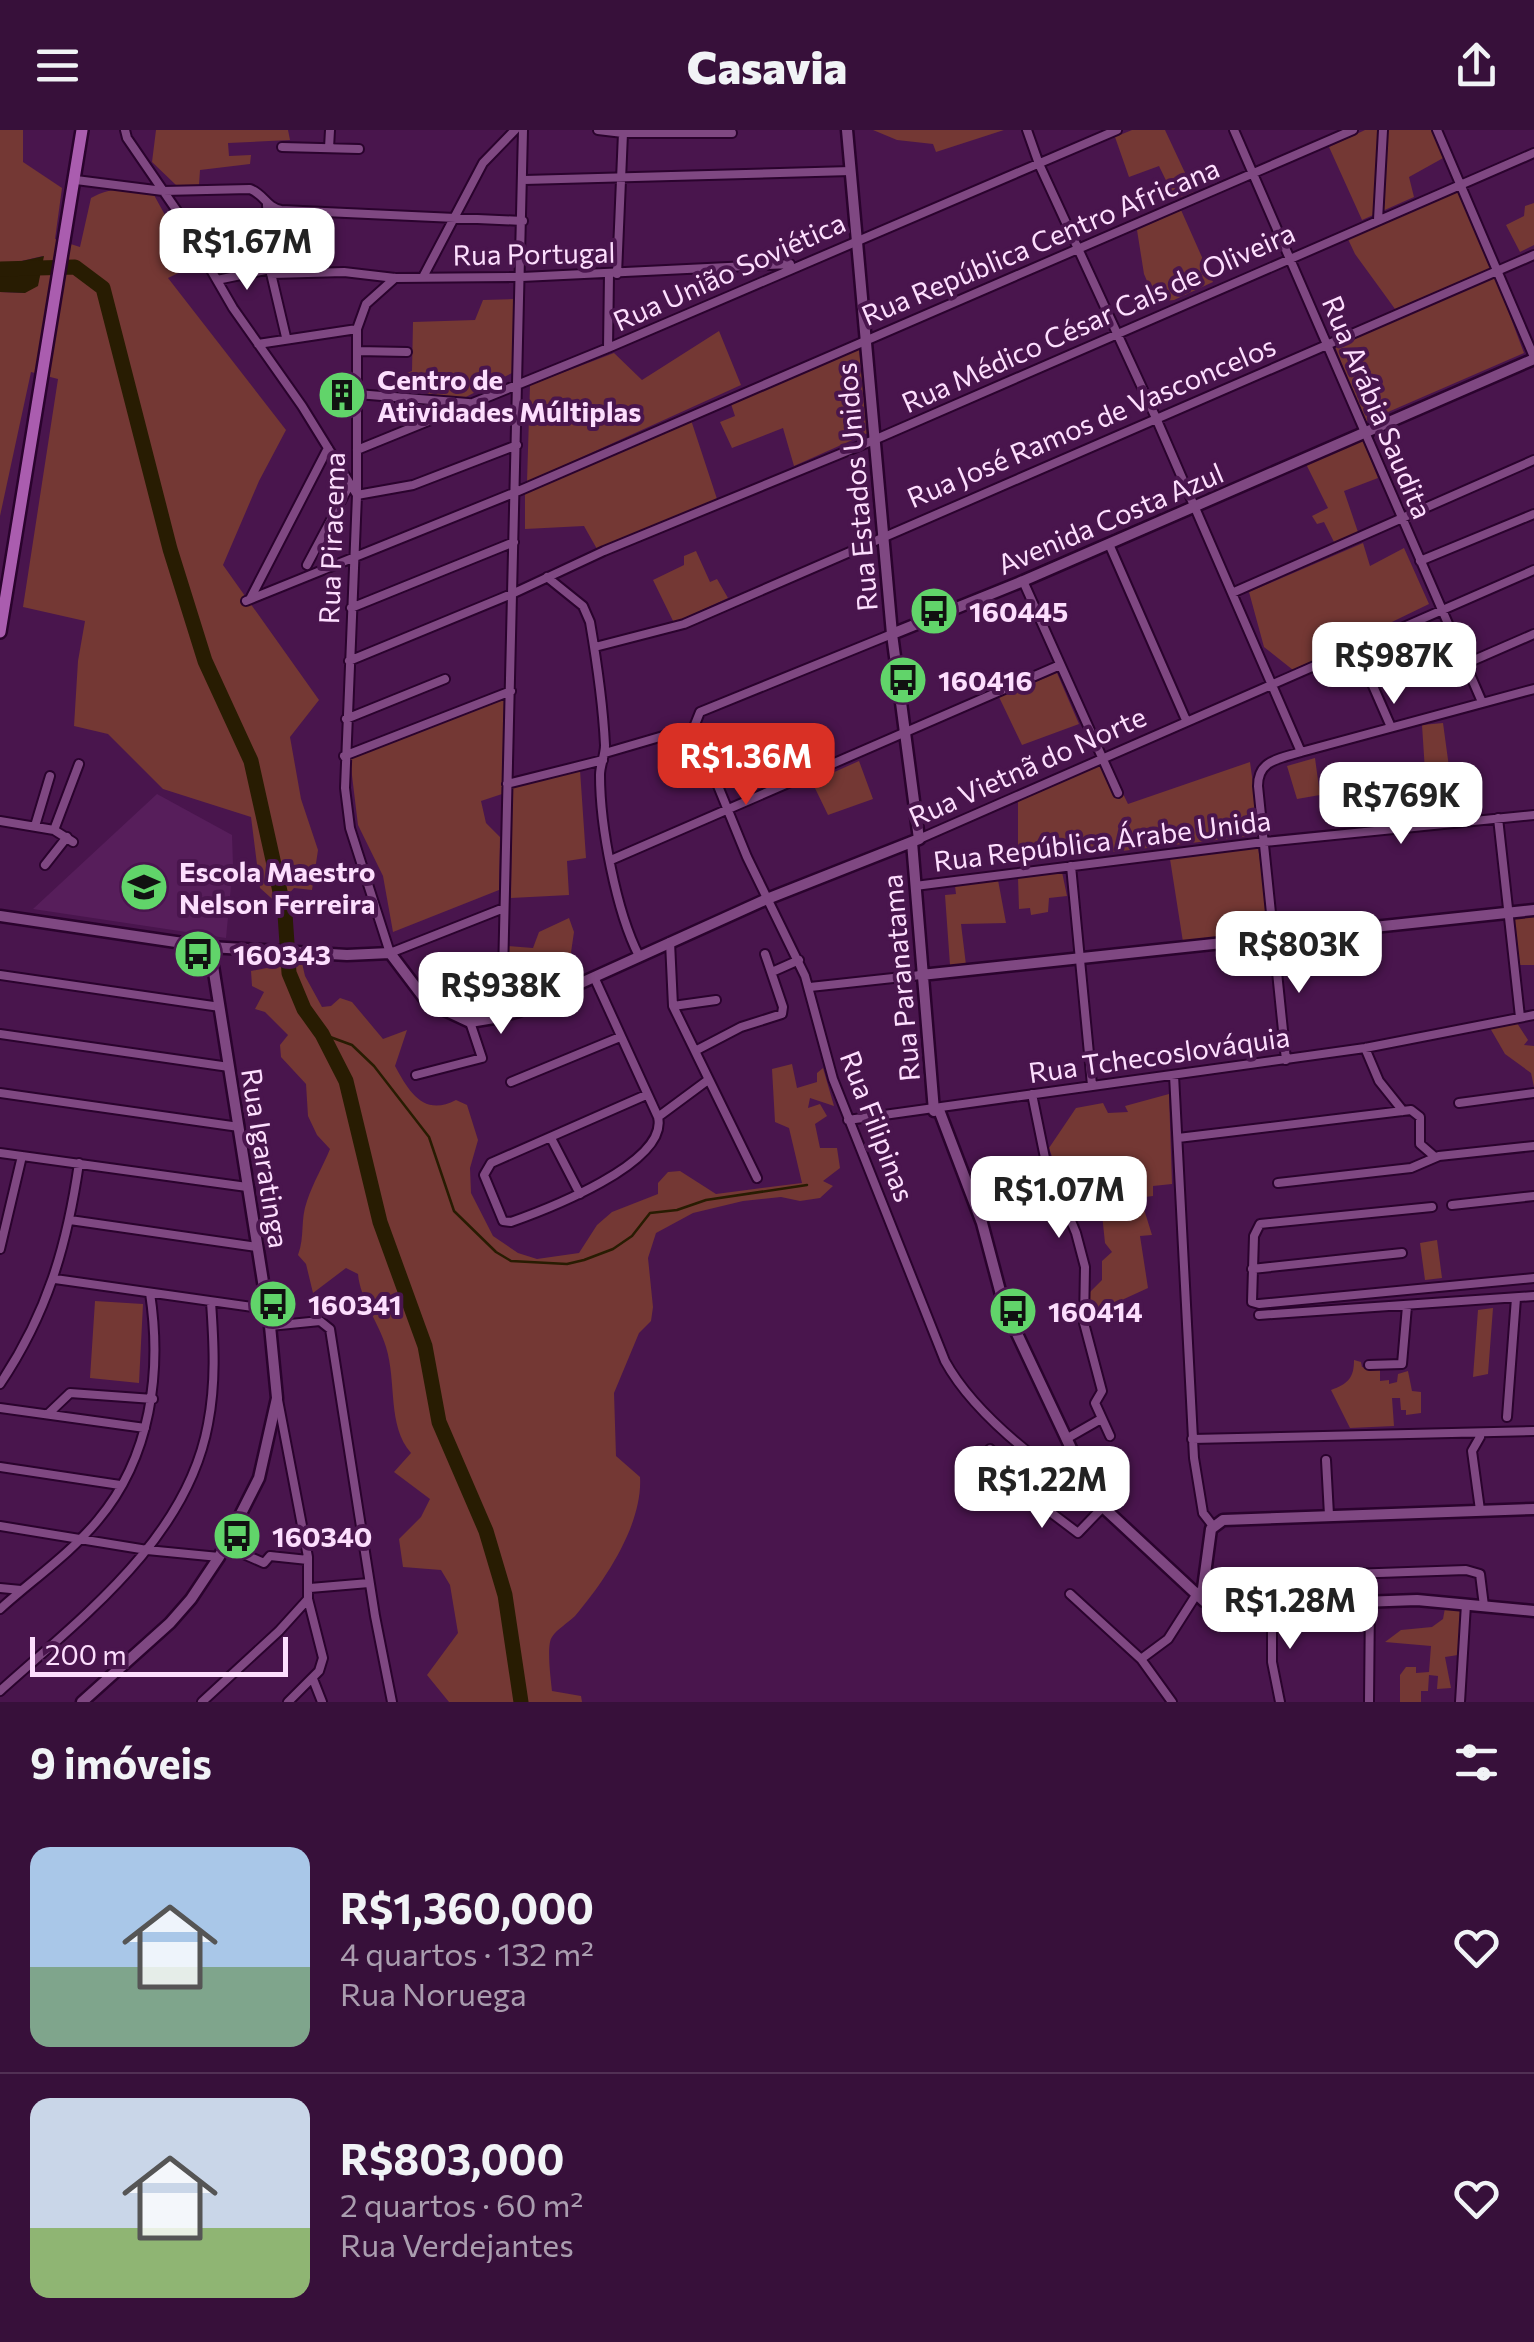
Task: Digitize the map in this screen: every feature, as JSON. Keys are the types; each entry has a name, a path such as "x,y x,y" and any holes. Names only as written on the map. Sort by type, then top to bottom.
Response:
{"main road":[{"path":"0,632 82,130"}],"street":[{"path":"125,130 217,280 357,494 413,485 518,445"},
{"path":"330,130 330,148"},
{"path":"422,277 483,162 515,130"},
{"path":"502,1016 524,130"},
{"path":"598,130 732,133"},
{"name":"Rua Estados Unidos","path":"847,130 892,634 916,840"},
{"path":"1028,130 1300,752"},
{"name":"Rua União Soviética","path":"357,450 608,348 1117,130"},
{"name":"Rua Arábia Saudita","path":"1234,130 1482,702"},
{"name":"Rua República Centro Africana","path":"328,448 248,600 516,492 1352,130"},
{"path":"1378,220 1382,130"},
{"path":"1437,130 1534,358"},
{"path":"608,348 627,132"},
{"path":"282,148 359,149"},
{"name":"Rua Médico César Cals de Oliveira","path":"349,661 874,440 1534,152"},
{"path":"524,180 850,171"},
{"path":"76,180 163,191 250,189 267,205 282,210 523,221"},
{"path":"267,205 270,272 286,338"},
{"name":"Rua José Ramos de Vasconcelos","path":"595,648 684,624 1534,254"},
{"name":"Rua Portugal","path":"217,280 270,272 344,272 395,278 614,274 800,264"},
{"path":"258,344 357,329 366,304 395,278"},
{"name":"Rua Piracema","path":"357,329 357,494 344,756 350,828 390,953"},
{"path":"357,351 407,352"},
{"name":"Avenida Costa Azul","path":"694,727 700,712 1023,581 1534,358"},
{"path":"358,394 473,404"},
{"path":"1232,593 1534,460"},
{"path":"307,565 350,484"},
{"path":"1420,561 1534,514"},
{"path":"351,608 514,542"},
{"path":"1109,544 1186,720"},
{"name":"Rua Vietnã do Norte","path":"470,1022 502,1016 594,977 766,899 916,840 1534,570"},
{"path":"546,578 583,606 590,622 604,756 601,787 611,860 626,931 638,956"},
{"path":"1023,581 1118,792"},
{"path":"1466,664 1534,634"},
{"path":"1356,647 1391,727"},
{"path":"611,860 1060,664"},
{"path":"346,720 445,679"},
{"path":"1286,1060 1258,776 1266,764 1534,689"},
{"path":"344,756 511,692"},
{"path":"507,784 694,727"},
{"name":"Rua Filipinas","path":"694,727 766,899 810,987 833,1079 945,1360 962,1388 1059,1476 1101,1505"},
{"path":"54,830 79,764"},
{"path":"35,826 50,776"},
{"name":"Rua República Árabe Unida","path":"914,886 1264,842 1534,814"},
{"path":"1498,818 1520,1017"},
{"path":"0,821 54,830 70,840 45,865"},
{"name":"Rua Paranatama","path":"916,840 914,886 936,1110 982,1223 1004,1306 1101,1505 1204,1601 1215,1606 1370,1599 1534,1610"},
{"path":"1071,866 1092,1085"},
{"path":"0,916 210,947 346,955 390,953 504,908"},
{"path":"810,987 1534,910"},
{"path":"670,942 673,1006 758,1178"},
{"name":"Rua Igaratinga","path":"210,947 268,1309 278,1398 308,1560 308,1599 322,1652 316,1675 322,1702"},
{"path":"390,953 424,998 470,1022 482,1058 416,1075"},
{"path":"694,1051 741,1027 782,1014 765,954"},
{"path":"772,972 799,960"},
{"path":"0,975 220,1008"},
{"path":"594,977 658,1116 659,1130 650,1144 620,1170 580,1194 506,1222 500,1216 484,1176 491,1163 646,1095"},
{"path":"673,1006 716,1000"},
{"name":"Rua Tchecoslováquia","path":"848,1120 1365,1048 1534,1015"},
{"path":"0,1034 229,1067"},
{"path":"511,1082 620,1036"},
{"path":"1365,1048 1379,1081 1404,1111"},
{"path":"1174,1075 1192,1438 1200,1504 1214,1526"},
{"path":"658,1116 708,1080"},
{"path":"0,1093 240,1127"},
{"path":"1459,1103 1534,1093"},
{"path":"1032,1094 1044,1158 1076,1234 1085,1267 1084,1323 1101,1388 1094,1403 1110,1436"},
{"path":"1178,1138 1404,1111 1418,1114 1420,1144 1435,1157"},
{"path":"551,1138 580,1194"},
{"path":"1278,1183 1411,1168 1435,1157 1534,1146"},
{"path":"0,1153 248,1188"},
{"path":"0,1249 22,1156"},
{"path":"0,1384 26,1341 55,1279 70,1220 78,1163"},
{"path":"1452,1206 1534,1196"},
{"path":"1432,1206 1264,1223 1255,1230 1251,1300 1259,1304 1534,1278"},
{"path":"70,1220 257,1248"},
{"path":"1252,1268 1402,1253"},
{"path":"55,1279 268,1309"},
{"path":"0,1609 80,1540 100,1518 120,1485 146,1428 153,1398 155,1346 150,1293"},
{"path":"1259,1314 1534,1296"},
{"path":"1507,1418 1516,1298"},
{"path":"0,1691 116,1585 147,1550 183,1491 207,1429 215,1362 212,1302"},
{"path":"1369,1365 1402,1364 1407,1306"},
{"path":"270,1326 320,1321 330,1329 392,1702"},
{"path":"48,1414 70,1392 153,1398"},
{"path":"82,1702 170,1623 222,1551 259,1478 278,1398"},
{"path":"0,1408 146,1428"},
{"path":"1066,1440 1101,1419"},
{"path":"1192,1438 1534,1431"},
{"path":"1480,1437 1472,1451 1480,1510"},
{"path":"990,1449 1037,1502 1078,1533 1101,1505"},
{"path":"1326,1460 1328,1516"},
{"path":"0,1467 120,1485"},
{"path":"1214,1526 1230,1518 1534,1509"},
{"path":"0,1526 147,1550 222,1551 264,1563 270,1556 308,1560"},
{"path":"1141,1659 1168,1639 1200,1594 1214,1526"},
{"path":"1204,1579 1466,1570 1480,1574 1484,1606"},
{"path":"310,1588 370,1582"},
{"path":"0,1588 21,1590"},
{"path":"1070,1594 1141,1659 1172,1702"},
{"path":"202,1702 280,1632 308,1599"},
{"path":"1369,1702 1370,1599"},
{"path":"1460,1702 1466,1604"},
{"path":"1272,1605 1272,1662 1280,1702"},
{"path":"288,1702 316,1675"}],"shaded area":[{"path":"0,130 23,130 23,162 62,188 55,239 80,247 91,198 98,194 130,189 154,195 193,266 168,278 286,430 223,565 319,700 290,737 301,799 318,850 312,890 294,888 285,898 290,913 292,962 289,914 260,888 251,817 163,789 108,734 74,726 85,621 23,607 58,379 31,372 0,516 0,292 25,293 43,256 0,266"},
{"path":"156,130 288,130 290,140 228,143 229,156 251,155 250,164 200,170 199,185 176,185 152,162"},
{"path":"873,130 1004,130 936,152 933,144 897,140"},
{"path":"1132,130 1165,130 1194,192 1175,199 1159,166 1129,177 1115,137"},
{"path":"1365,130 1433,130 1445,157 1409,177 1414,197 1362,220 1329,147"},
{"path":"1458,189 1491,269 1395,309 1347,237"},
{"path":"1534,203 1534,245 1520,252 1506,225 1524,216 1525,206"},
{"path":"1181,210 1213,282 1174,300 1156,302 1144,274 1137,230"},
{"path":"44,256 38,286 25,293 0,292 0,266"},
{"path":"1495,276 1524,353 1365,422 1334,344"},
{"path":"514,299 514,372 464,398 402,391 402,375 412,371 413,322 475,320 483,300"},
{"path":"719,331 741,385 527,482 530,385 614,353 642,380"},
{"path":"859,349 868,433 794,466 783,428 732,448 720,422 735,416 731,404"},
{"path":"691,420 717,499 597,549 584,526 525,529 525,492"},
{"path":"1362,438 1378,478 1344,491 1358,532 1334,542 1324,522 1317,524 1312,516 1328,508 1305,462"},
{"path":"1363,543 1370,566 1404,548 1429,604 1293,670 1264,647 1249,592"},
{"path":"696,551 710,582 717,579 728,598 674,623 653,580 684,565 684,556"},
{"path":"1057,673 1079,724 1022,745 999,697"},
{"path":"504,699 502,794 481,801 486,823 500,837 499,890 393,932 383,876 358,825 350,759"},
{"path":"1443,723 1449,767 1427,779 1433,817 1401,821 1397,777 1425,771 1422,725"},
{"path":"1315,758 1320,795 1297,799 1287,766"},
{"path":"859,761 873,799 828,815 812,782"},
{"path":"1107,761 1128,804 1250,762 1260,835 1018,863 1018,801"},
{"path":"580,770 586,858 567,861 569,895 511,898 512,788"},
{"name":"Escola Maestro Nelson Ferreira","path":"157,794 232,835 226,938 33,909"},
{"path":"1258,847 1270,930 1183,942 1170,859"},
{"path":"1062,872 1067,896 1049,898 1048,912 1031,915 1030,908 1019,909 1018,878"},
{"path":"998,880 1006,923 961,924 966,965 950,965 945,895 956,894 955,886"},
{"path":"1534,915 1534,965 1520,965 1513,917"},
{"path":"569,918 574,932 569,966 548,964 509,974 508,946 533,948 539,932"},
{"path":"302,963 322,1007 331,1006 340,998 352,1002 383,1039 407,1030 395,1066 400,1076 426,1104 435,1106 456,1100 467,1105 478,1140 470,1168 471,1193 493,1236 518,1253 537,1259 579,1253 597,1225 612,1212 658,1194 658,1183 668,1172 680,1171 716,1194 802,1183 789,1128 775,1122 772,1069 792,1064 797,1088 817,1082 817,1073 823,1068 834,1106 810,1098 808,1108 820,1104 827,1116 815,1124 820,1148 837,1148 840,1168 823,1181 833,1186 820,1198 743,1201 693,1213 656,1233 648,1258 651,1321 639,1333 614,1393 616,1456 640,1477 635,1514 620,1551 598,1586 550,1641 552,1691 581,1696 582,1702 449,1702 427,1675 458,1633 450,1585 441,1570 403,1567 399,1539 421,1517 430,1499 394,1472 411,1453 395,1417 386,1347 362,1293 358,1274 346,1268 313,1293 306,1264 298,1255 307,1201 330,1149 317,1135 308,1116 306,1084 281,1057 280,1045 288,1035 265,1012 255,1009 264,992 252,986 251,971"},
{"path":"1517,1023 1528,1040 1524,1045 1534,1046 1534,1087 1531,1073 1505,1054 1490,1028"},
{"path":"1169,1094 1172,1184 1153,1186 1153,1196 1129,1199 1131,1207 1143,1206 1152,1235 1140,1236 1148,1288 1124,1299 1119,1311 1110,1315 1088,1312 1089,1293 1102,1280 1102,1261 1112,1252 1105,1243 1102,1214 1074,1219 1049,1148 1076,1108 1103,1103 1108,1113 1128,1112 1125,1106"},
{"path":"1437,1240 1442,1278 1425,1280 1420,1243"},
{"path":"95,1301 143,1304 139,1383 90,1378"},
{"path":"1493,1308 1488,1374 1473,1377 1478,1310"},
{"path":"1354,1360 1361,1362 1362,1367 1380,1370 1380,1381 1389,1380 1389,1384 1397,1382 1398,1374 1408,1371 1412,1391 1421,1392 1421,1413 1406,1415 1406,1410 1401,1410 1400,1398 1392,1398 1394,1426 1350,1428 1331,1390 1349,1380"},
{"path":"1445,1608 1460,1611 1458,1655 1445,1657 1451,1688 1437,1689 1438,1676 1429,1675 1428,1691 1421,1691 1421,1702 1400,1702 1400,1675 1406,1667 1416,1667 1416,1673 1429,1672 1431,1646 1385,1642 1401,1630 1432,1627 1443,1619"}],"waterway":[{"path":"0,269 75,267 103,288 170,549 205,661 251,761 285,914 289,973 304,1009 346,1081 380,1222 425,1346 439,1422 486,1531 505,1595 521,1702"},
{"path":"322,1034 352,1045 374,1066 429,1137 454,1211 496,1252 511,1261 567,1264 584,1260 613,1249 632,1236 650,1213 807,1185"}],"place":[{"name":"Centro de Atividades Múltiplas","path":"342,395"},
{"name":"160445","path":"934,611"},
{"name":"160416","path":"903,680"},
{"name":"Escola Maestro Nelson Ferreira","path":"144,887"},
{"name":"160343","path":"198,954"},
{"name":"160341","path":"273,1304"},
{"name":"160414","path":"1013,1311"},
{"name":"160340","path":"237,1536"}]}
